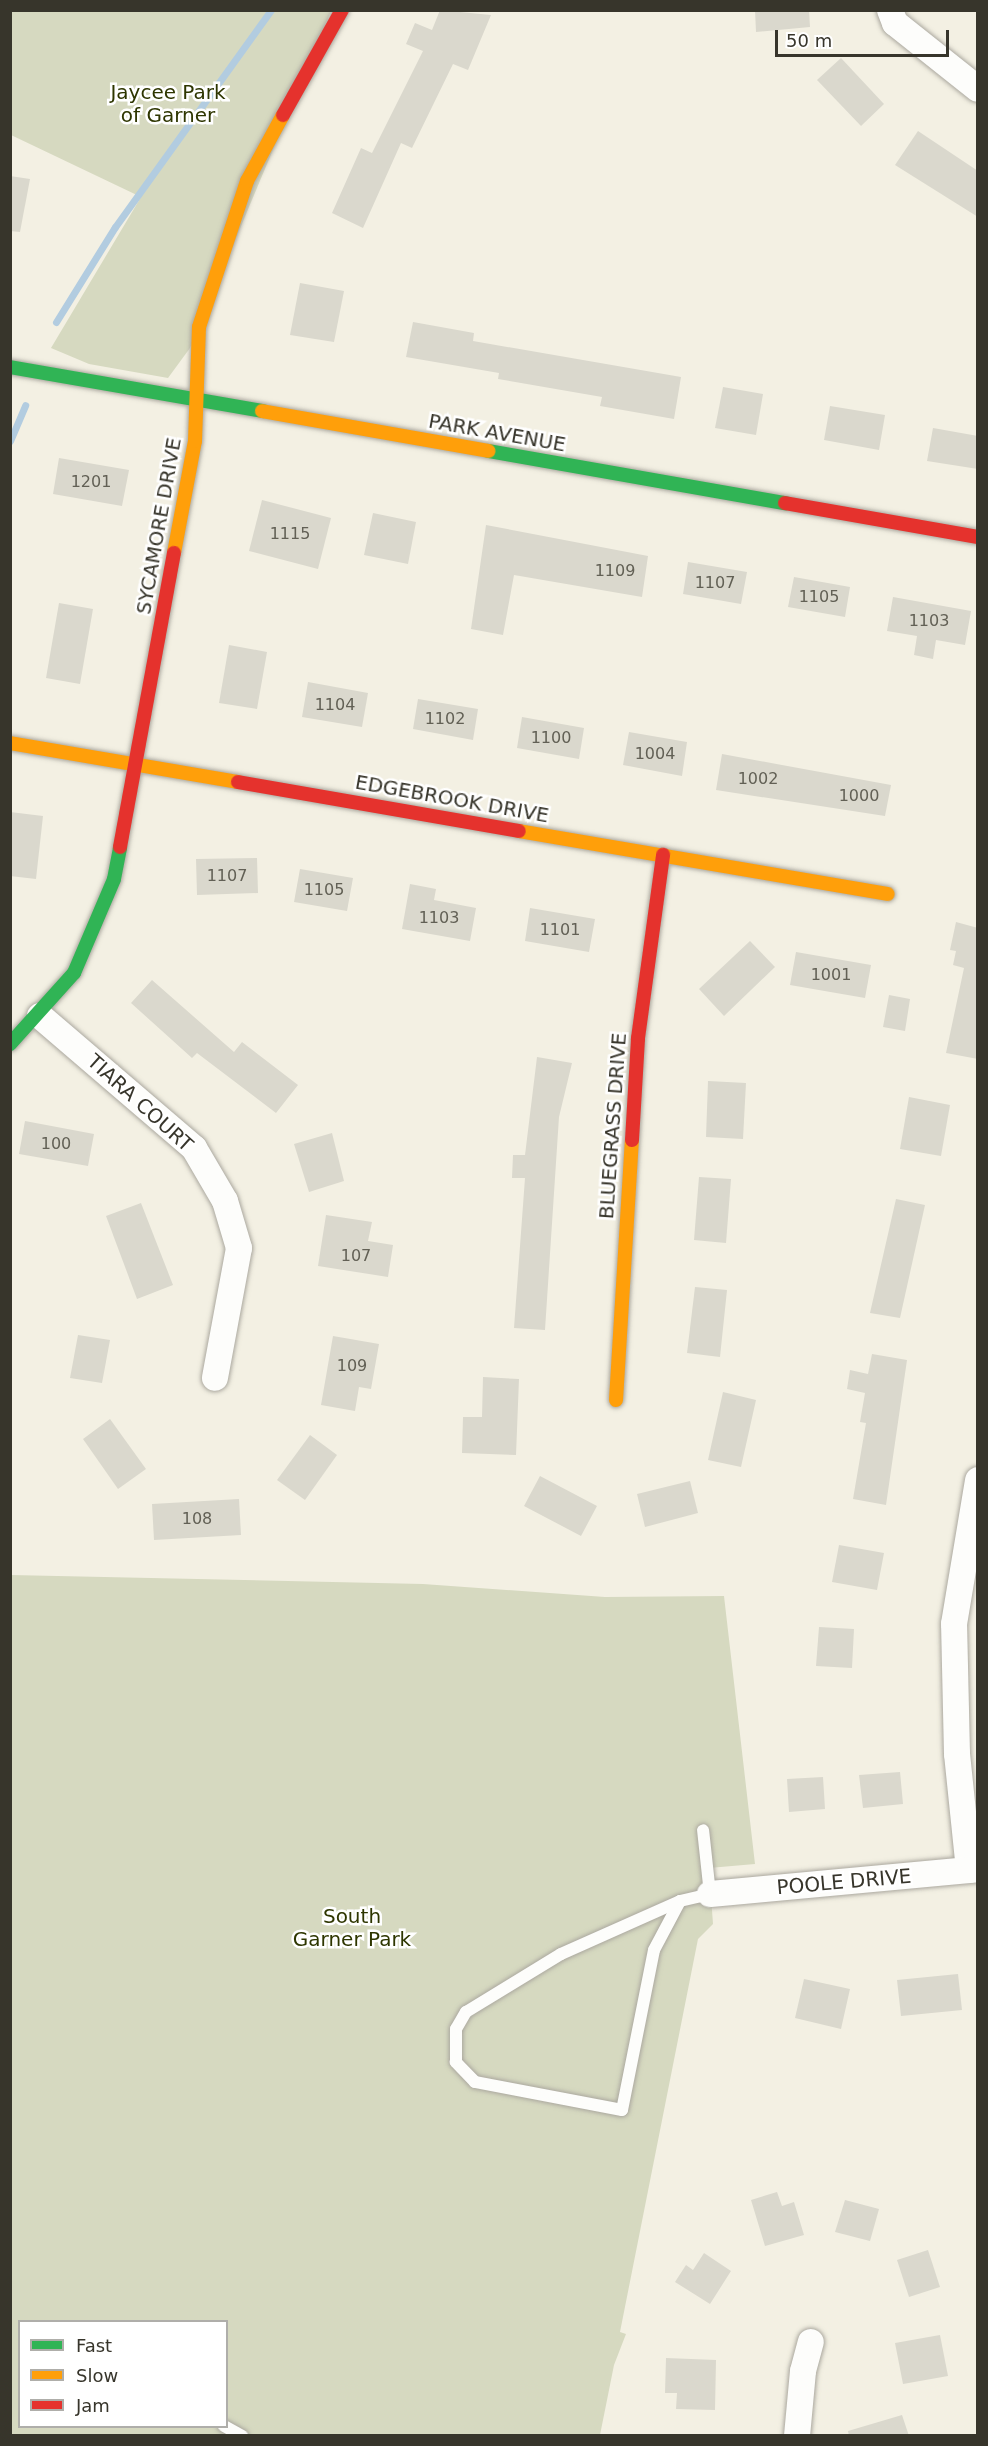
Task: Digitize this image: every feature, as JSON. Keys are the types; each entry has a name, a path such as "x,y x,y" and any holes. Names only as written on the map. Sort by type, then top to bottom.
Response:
{"street":[{"name":"SYCAMORE DRIVE","path":"10,1044 40,1016 74,973 100,920 114,879 195,441 194,400 199,327 247,181 342,10"},
{"path":"890,10 895,23 978,89"},
{"name":"PARK AVENUE","path":"10,367 978,537"},
{"name":"EDGEBROOK DRIVE","path":"10,743 888,894"},
{"name":"BLUEGRASS DRIVE","path":"616,1400 638,1038 663,855"},
{"name":"TIARA COURT","path":"40,1016 194,1148 225,1201 239,1248 215,1378"},
{"path":"973,1870 957,1754 954,1624 978,1480"},
{"name":"POOLE DRIVE","path":"710,1894 973,1870"},
{"path":"797,2436 802,2371 811,2342"}],"lane":[{"path":"680,1901 654,1950 622,2110 475,2082 456,2062 456,2029 466,2012 561,1954 680,1901 710,1894 703,1830"},
{"path":"226,2428 242,2436"}],"green space":[{"name":"Jaycee Park of Garner","path":"11,11 331,11 190,348 168,378 89,364 51,348 141,197 11,135"},
{"name":"South Garner Park","path":"11,1575 423,1584 605,1597 724,1596 755,1864 709,1868 713,1924 698,1939 620,2332 626,2334 614,2365 600,2435 11,2436"}],"building":[{"path":"440,10 491,15 468,70 453,64 412,148 401,143 363,228 332,213 361,148 372,153 423,51 406,44 415,23 432,30"},
{"path":"755,10 809,10 810,27 756,32"},
{"path":"841,58 884,104 861,126 817,80"},
{"path":"918,131 978,171 978,217 895,165"},
{"path":"10,176 30,179 20,232 10,231"},
{"path":"300,283 344,291 334,342 290,335"},
{"path":"413,322 474,333 473,341 681,377 674,419 600,406 602,397 498,379 499,373 406,357"},
{"path":"723,387 763,394 756,435 715,428"},
{"path":"830,406 885,415 879,450 824,440"},
{"path":"933,428 978,436 978,469 927,461"},
{"path":"59,458 129,470 122,506 53,494"},
{"path":"262,500 331,518 318,569 249,551"},
{"path":"373,513 416,522 408,564 364,555"},
{"path":"486,525 648,556 642,597 514,575 503,635 471,629"},
{"path":"688,562 747,572 741,604 683,594"},
{"path":"794,577 850,587 845,617 788,607"},
{"path":"893,597 971,611 965,645 936,640 933,659 914,655 917,636 887,631"},
{"path":"59,603 93,609 80,684 46,678"},
{"path":"229,645 267,652 257,709 219,703"},
{"path":"308,682 368,693 362,727 302,717"},
{"path":"418,699 478,709 473,740 413,729"},
{"path":"522,717 584,728 579,759 517,748"},
{"path":"629,732 687,742 682,776 623,765"},
{"path":"722,754 891,785 885,816 716,790"},
{"path":"10,812 43,816 36,879 10,876"},
{"path":"257,858 258,893 197,895 196,859"},
{"path":"300,869 353,878 347,911 294,902"},
{"path":"410,884 436,889 434,900 476,908 470,941 402,929"},
{"path":"530,908 595,919 589,952 525,941"},
{"path":"956,922 978,928 978,1059 946,1053 964,968 953,965 956,951 950,950"},
{"path":"750,941 775,967 724,1016 699,989"},
{"path":"796,952 871,965 865,998 790,985"},
{"path":"152,980 234,1052 242,1042 298,1085 276,1113 197,1053 192,1058 131,1003"},
{"path":"889,995 910,999 905,1031 883,1027"},
{"path":"537,1057 572,1063 559,1117 545,1330 514,1328 525,1178 512,1178 513,1155 525,1155"},
{"path":"708,1081 746,1083 743,1139 706,1137"},
{"path":"909,1097 950,1105 941,1156 900,1149"},
{"path":"25,1121 94,1134 88,1166 19,1154"},
{"path":"332,1133 344,1181 309,1192 294,1144"},
{"path":"699,1177 731,1179 726,1243 694,1240"},
{"path":"896,1199 925,1205 900,1318 870,1313"},
{"path":"141,1203 173,1285 137,1299 106,1216"},
{"path":"326,1215 372,1222 368,1241 393,1245 388,1277 318,1266"},
{"path":"695,1287 727,1290 720,1357 687,1353"},
{"path":"78,1335 110,1340 102,1383 70,1378"},
{"path":"333,1336 379,1344 371,1389 359,1387 355,1411 321,1405"},
{"path":"872,1354 907,1360 886,1505 853,1499 866,1423 860,1422 865,1393 847,1389 850,1370 868,1374"},
{"path":"483,1377 519,1379 516,1455 462,1453 463,1417 482,1417"},
{"path":"723,1392 756,1400 741,1467 708,1460"},
{"path":"110,1419 146,1469 118,1489 83,1439"},
{"path":"310,1435 337,1455 305,1500 277,1480"},
{"path":"540,1476 597,1506 581,1536 524,1506"},
{"path":"690,1481 698,1513 645,1527 637,1494"},
{"path":"239,1499 241,1535 154,1540 152,1504"},
{"path":"839,1545 884,1553 877,1590 832,1582"},
{"path":"819,1627 854,1629 852,1668 816,1666"},
{"path":"900,1772 903,1804 863,1808 859,1775"},
{"path":"823,1777 825,1809 789,1812 787,1779"},
{"path":"958,1974 962,2010 901,2016 897,1980"},
{"path":"804,1979 850,1989 841,2029 795,2018"},
{"path":"777,2192 782,2206 794,2202 804,2235 765,2246 751,2200"},
{"path":"845,2200 879,2209 870,2241 835,2232"},
{"path":"928,2250 940,2287 909,2297 897,2260"},
{"path":"704,2253 731,2271 710,2304 675,2282 686,2265 693,2270"},
{"path":"940,2335 948,2376 903,2384 895,2343"},
{"path":"666,2358 716,2360 715,2410 676,2409 677,2393 665,2393"},
{"path":"902,2415 909,2436 849,2436 848,2431"}],"waterway":[{"path":"56,322 115,227 271,10"},
{"path":"10,441 25,405"}],"traffic: fast":[{"path":"10,367 262,411"},
{"path":"489,451 785,503"},
{"path":"10,1044 74,973 114,879 120,847"}],"traffic: slow":[{"path":"174,553 195,441 199,327 247,181 283,115"},
{"path":"262,411 489,451"},
{"path":"10,743 238,782"},
{"path":"519,831 888,894"},
{"path":"616,1400 632,1140"}],"traffic: jam":[{"path":"283,115 342,10"},
{"path":"785,503 978,537"},
{"path":"120,847 174,553"},
{"path":"238,782 519,831"},
{"path":"632,1140 638,1038 663,855"}]}
